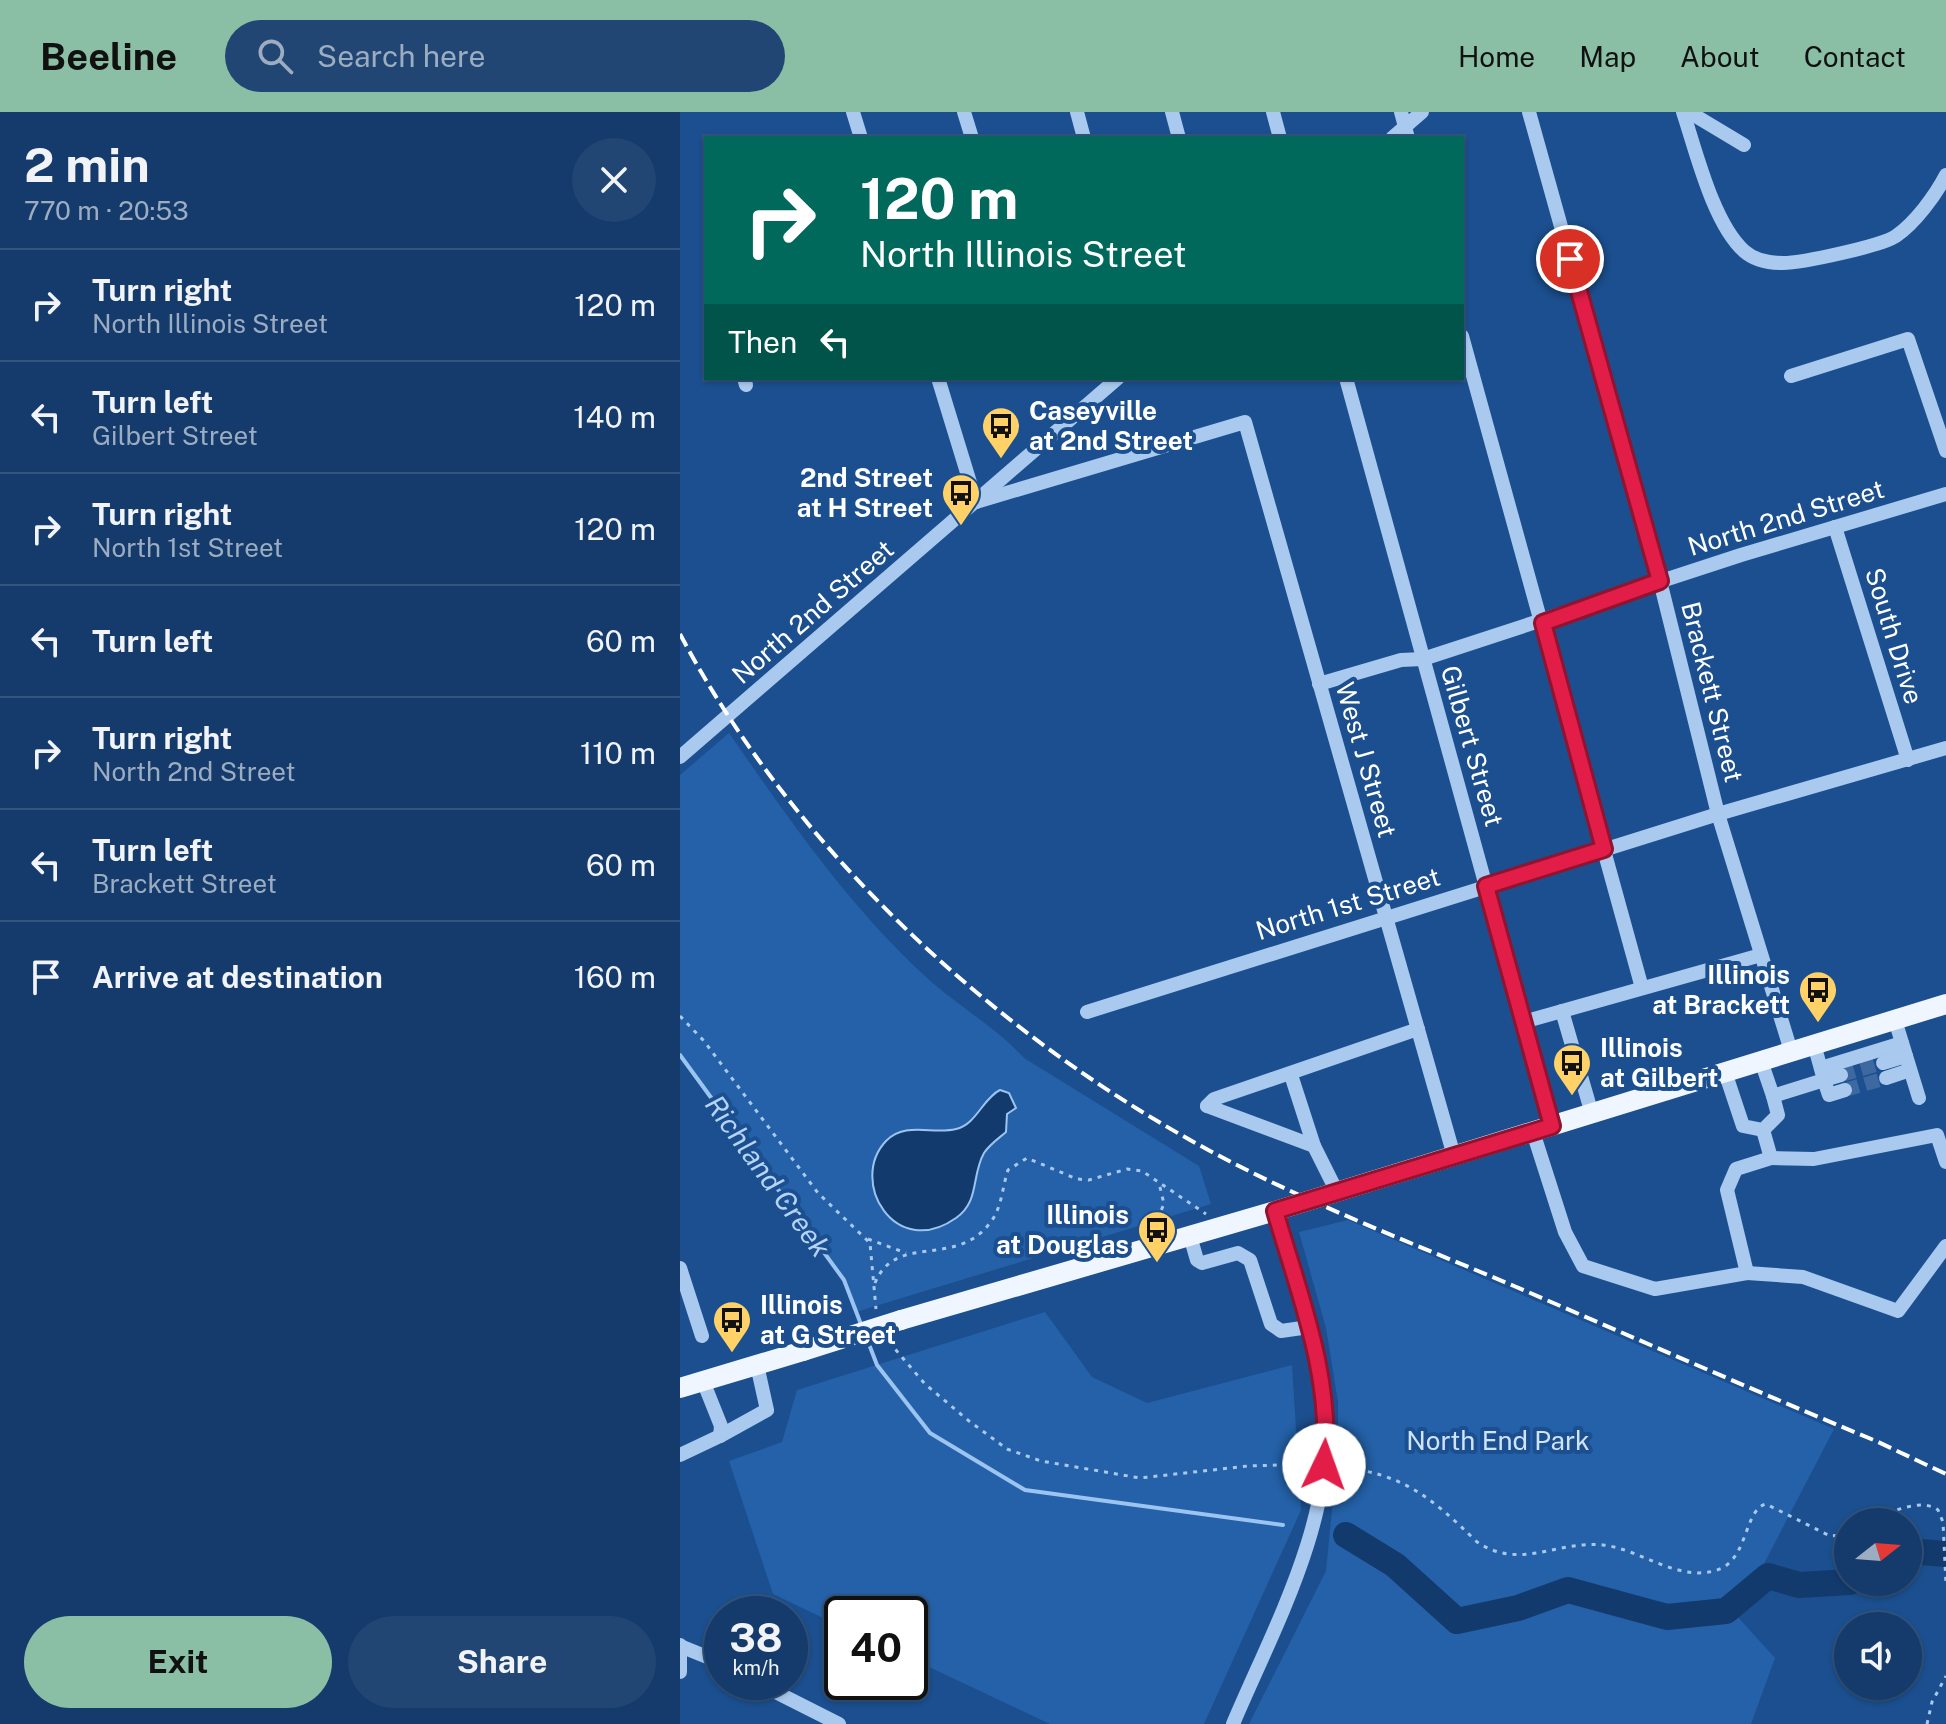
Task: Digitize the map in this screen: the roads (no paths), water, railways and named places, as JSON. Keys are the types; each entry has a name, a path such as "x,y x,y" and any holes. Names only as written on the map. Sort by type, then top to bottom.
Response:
{"main road":[{"path":"680,1388 1275,1211 1946,1004"}],"street":[{"path":"853,112 860,136"},
{"path":"964,112 971,136"},
{"path":"1077,112 1083,136"},
{"path":"1172,112 1178,136"},
{"path":"1273,112 1279,136"},
{"path":"1404,126 1422,112"},
{"name":"Brackett Street","path":"1529,112 1660,581 1718,814 1791,1051"},
{"path":"1686,112 1744,145"},
{"path":"1686,112 1731,236 1745,252 1761,261 1787,263 1877,244 1895,236 1921,211 1946,175"},
{"path":"1791,376 1908,339 1946,451"},
{"path":"1464,343 1642,988"},
{"path":"939,380 976,502"},
{"name":"North 2nd Street","path":"680,757 1116,380"},
{"name":"Gilbert Street","path":"1347,380 1523,1022 1565,1232 1583,1266 1655,1289 1747,1273"},
{"name":"West J Street","path":"976,502 1245,422 1454,1156"},
{"name":"North 2nd Street","path":"1319,684 1401,660 1423,659 1835,527 1945,499"},
{"name":"South Drive","path":"1835,527 1908,760"},
{"name":"North 1st Street","path":"1087,1012 1604,849 1946,748"},
{"path":"1523,1022 1761,955"},
{"path":"1562,1011 1592,1114"},
{"path":"1895,1020 1919,1098"},
{"path":"1314,1146 1207,1106 1214,1099 1418,1029"},
{"path":"1814,1044 1822,1074"},
{"path":"1884,1070 1906,1056"},
{"path":"1773,1096 1822,1074 1906,1056"},
{"path":"1761,1061 1778,1115 1763,1130"},
{"path":"1725,1072 1743,1126 1763,1130"},
{"path":"1822,1074 1843,1083"},
{"path":"1291,1075 1320,1164 1337,1192"},
{"path":"1763,1130 1771,1158"},
{"path":"1946,1162 1937,1135 1814,1159 1771,1158 1736,1169 1727,1190 1747,1273 1803,1277 1898,1311 1946,1246"},
{"path":"1233,1724 1301,1565 1324,1465 1326,1409 1309,1327 1275,1211"},
{"path":"1190,1236 1197,1260 1202,1263 1238,1253 1250,1260 1271,1324 1289,1332 1309,1327"},
{"path":"680,1268 702,1336"},
{"path":"680,1455 767,1410 757,1365"},
{"path":"703,1381 721,1426 720,1436"},
{"path":"680,1672 680,1646 704,1656"},
{"path":"792,1700 839,1724"}],"waterway":[{"name":"Richland Creek","path":"680,1055 844,1280 862,1327"},
{"name":"Richland Creek","path":"867,1339 877,1365 930,1433 1025,1490 1283,1525"},
{"name":"Richland Creek","path":"1346,1535 1395,1565 1457,1621 1518,1608 1568,1590 1667,1617 1726,1611 1768,1576 1799,1585 1834,1583"},
{"name":"Richland Creek","path":"1922,1552 1946,1554"}],"tunnel":[{"path":"1841,1075 1883,1063"},
{"path":"1845,1090 1886,1078"}],"railway":[{"path":"680,634 725,710 776,784 896,920 963,981 1034,1038 1108,1090 1183,1136 1263,1178 1876,1441 1946,1474"}],"place":[{"name":"Caseyville at 2nd Street","path":"1001,460"},
{"name":"2nd Street at H Street","path":"961,527"},
{"name":"Illinois at Brackett","path":"1818,1024"},
{"name":"Illinois at Gilbert","path":"1572,1097"},
{"name":"Illinois at Douglas","path":"1157,1264"},
{"name":"Illinois at G Street","path":"732,1354"}],"park label":[{"name":"North End Park","path":"1498,1441"}]}
